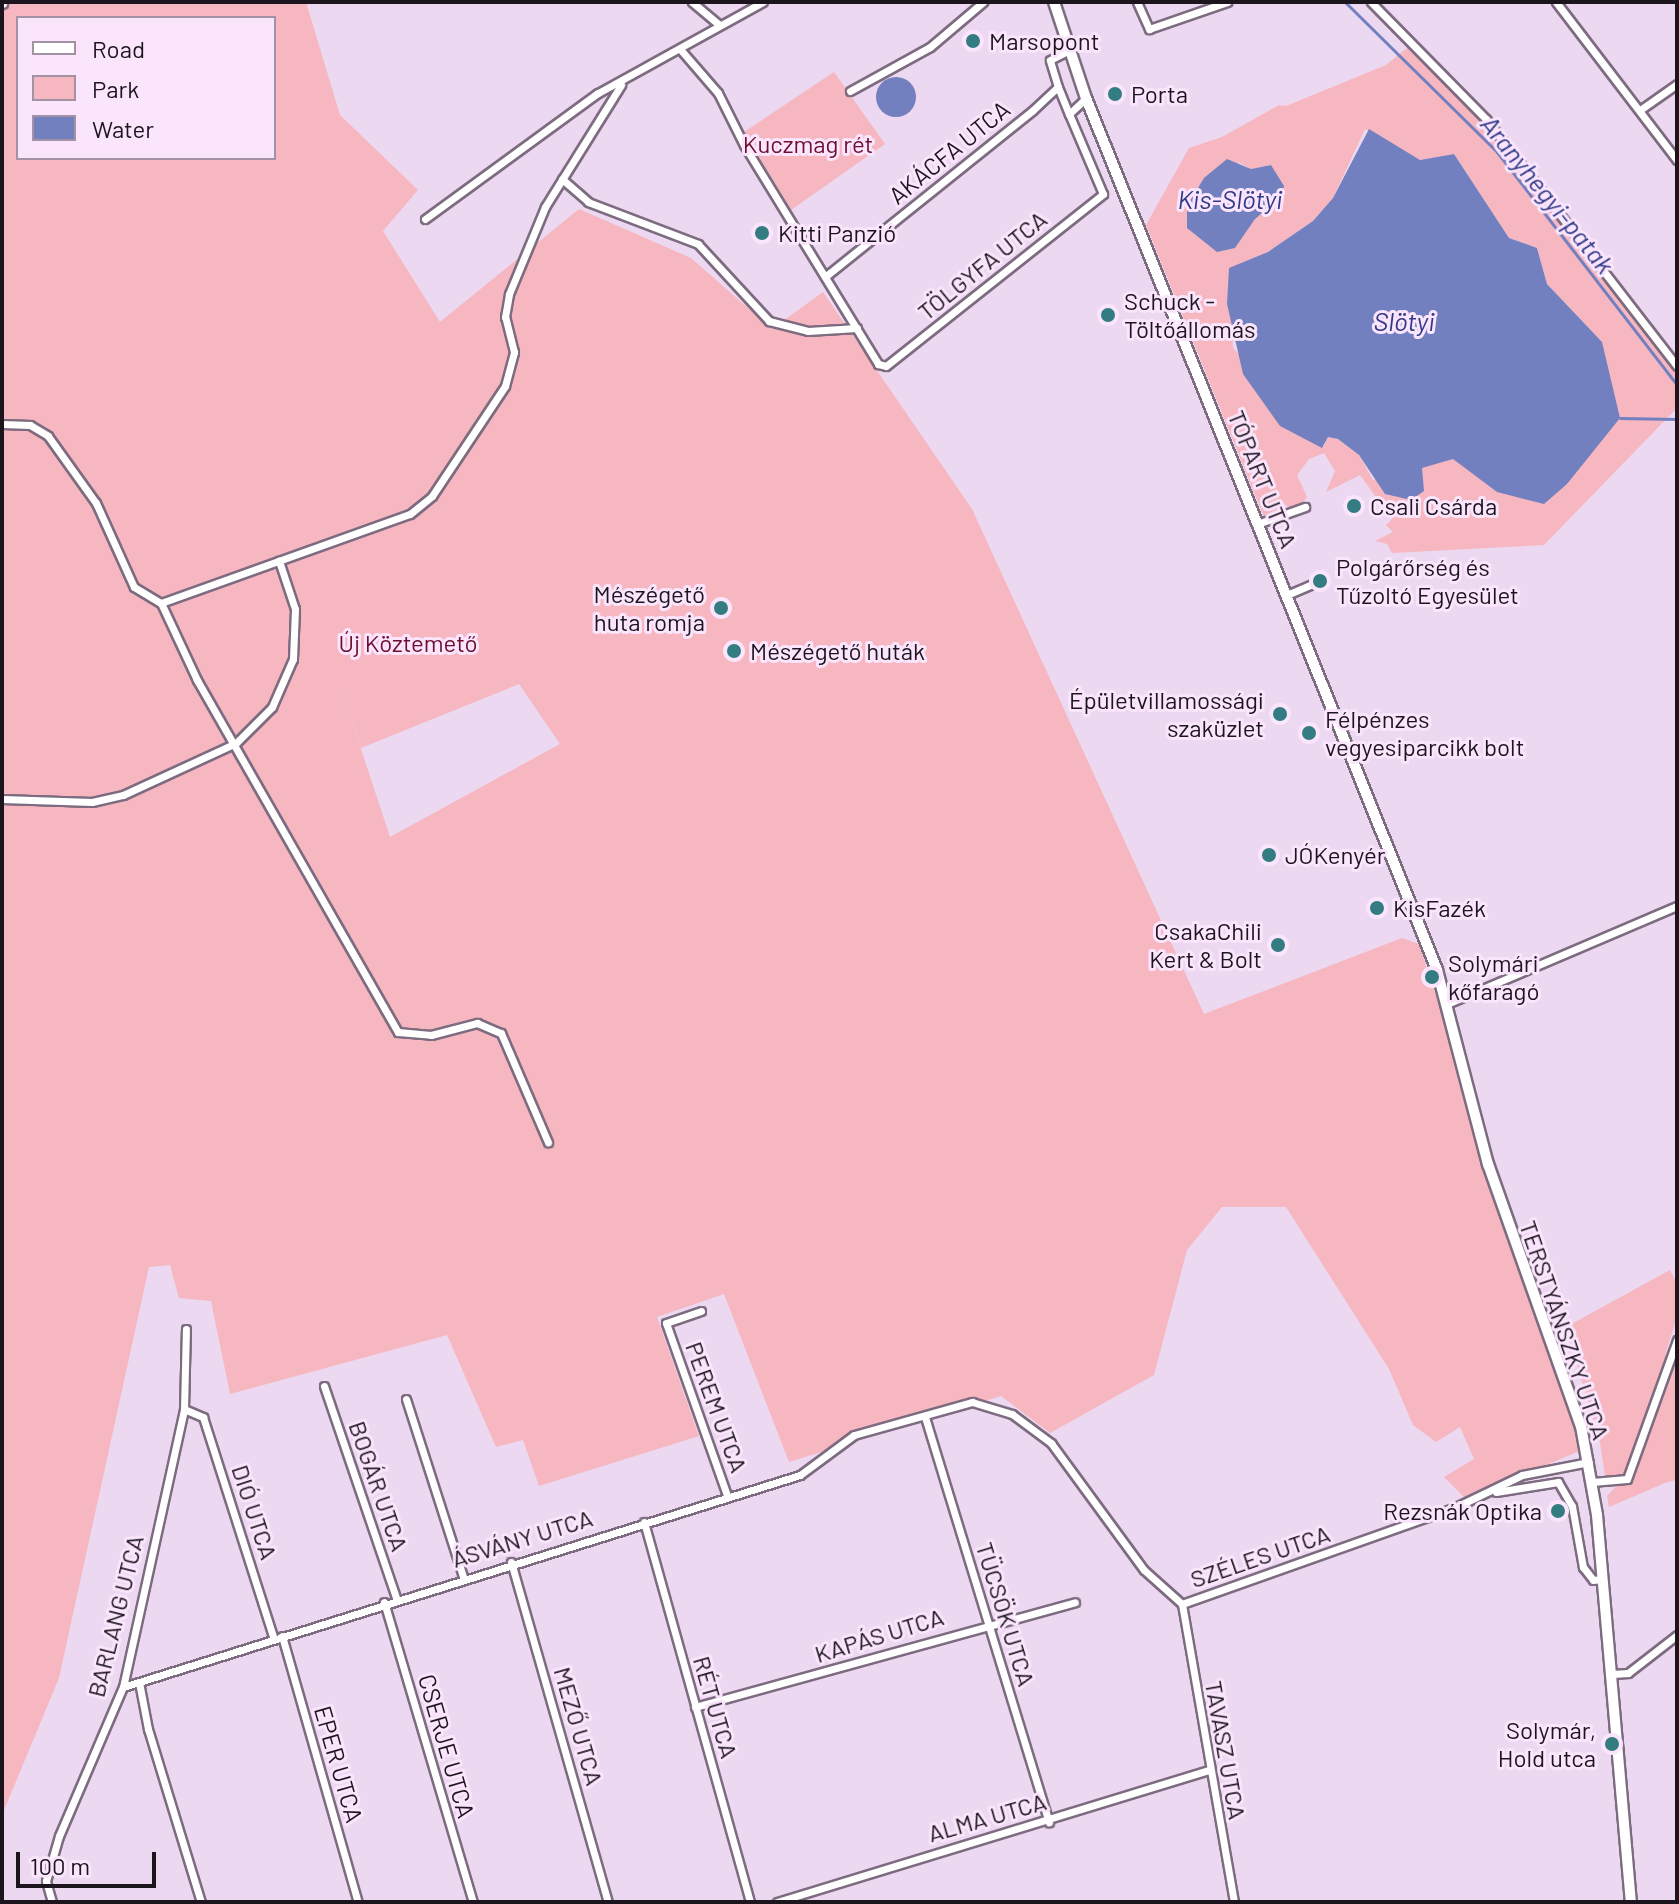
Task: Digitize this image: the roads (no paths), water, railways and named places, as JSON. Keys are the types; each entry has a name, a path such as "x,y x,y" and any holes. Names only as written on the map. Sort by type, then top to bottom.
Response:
{"main road":[{"name":"TÓPART UTCA","path":"1054,2 1086,98 1289,594 1437,970"},
{"name":"TERSTYÁNSZKY UTCA","path":"1437,970 1488,1164 1575,1406 1589,1462 1603,1579 1631,1902"}],"street":[{"path":"692,2 719,25"},
{"path":"425,219 598,93 621,85 763,2"},
{"path":"850,91 930,47 983,2"},
{"path":"1137,2 1149,29 1227,2"},
{"path":"1371,2 1417,43 1510,147 1677,366"},
{"path":"1556,2 1677,160"},
{"path":"562,179 588,202 698,244 769,321 808,331 857,328 744,145 718,93 680,49"},
{"path":"1068,51 1050,60 1069,114 1086,98"},
{"path":"1640,110 1677,84"},
{"path":"161,603 396,520 432,496 508,378 514,352 505,317 509,294 562,179 621,85"},
{"name":"AKÁCFA UTCA","path":"826,276 1058,87"},
{"name":"TÖLGYFA UTCA","path":"857,328 878,364 886,366 1103,194 1069,114"},
{"path":"3,421 30,425 48,436 96,503 134,587 161,603 197,680 236,743 398,1032 431,1035 477,1023 501,1033 548,1142"},
{"path":"1260,523 1305,507"},
{"path":"2,799 92,802 123,795 236,743 272,707 293,659 292,590 279,561"},
{"path":"1289,594 1315,583"},
{"path":"1447,1004 1677,906"},
{"name":"PEREM UTCA","path":"701,1311 666,1323 727,1495"},
{"name":"BARLANG UTCA","path":"52,1902 46,1881 59,1836 123,1687 184,1409 186,1329"},
{"path":"1592,1482 1627,1479 1677,1340"},
{"name":"BOGÁR UTCA","path":"324,1386 396,1598"},
{"path":"406,1399 463,1577"},
{"name":"SZÉLES UTCA","path":"925,1417 972,1402 1012,1414 1051,1443 1144,1570 1182,1604 1495,1492 1538,1470 1589,1462"},
{"name":"DIÓ UTCA","path":"184,1409 203,1417 278,1638"},
{"name":"ÁSVÁNY UTCA","path":"123,1687 463,1577 800,1475 854,1435 925,1417"},
{"name":"TÜCSÖK UTCA","path":"925,1417 1049,1822"},
{"path":"1495,1492 1558,1482 1572,1506 1583,1567 1593,1580 1603,1579"},
{"name":"RÉT UTCA","path":"644,1522 750,1902"},
{"name":"MEZŐ UTCA","path":"511,1562 608,1902"},
{"name":"CSERJE UTCA","path":"384,1602 473,1902"},
{"name":"KAPÁS UTCA","path":"695,1707 1075,1602"},
{"name":"TAVASZ UTCA","path":"1182,1604 1208,1770 1234,1902"},
{"path":"1612,1674 1628,1673 1677,1635"},
{"name":"EPER UTCA","path":"278,1638 358,1902"},
{"path":"139,1682 201,1902"},
{"name":"ALMA UTCA","path":"777,1902 1049,1822 1208,1770"}],"water":[{"path":"896,77 910,83 916,97 910,111 896,117 882,111 876,97 882,83"},
{"name":"Slötyi","path":"1369,129 1420,160 1454,154 1509,238 1537,248 1547,284 1602,342 1620,418 1567,484 1544,504 1497,492 1453,459 1422,468 1424,491 1411,500 1385,494 1359,455 1338,439 1328,437 1322,448 1280,426 1243,374 1227,304 1229,268 1268,252 1313,221 1333,198"},
{"name":"Kis-Slötyi","path":"1227,159 1251,169 1271,165 1284,186 1280,198 1255,219 1235,248 1217,252 1187,228 1187,206 1204,178"}],"waterway":[{"name":"Aranyhegyi-patak","path":"1345,2 1497,152 1677,385"},
{"name":"Aranyhegyi-patak","path":"1620,418 1677,419"}],"place":[{"name":"Marsopont","path":"973,41"},
{"name":"Porta","path":"1115,94"},
{"name":"Kitti Panzió","path":"762,233"},
{"name":"Schuck - Töltőállomás","path":"1108,315"},
{"name":"Csali Csárda","path":"1354,506"},
{"name":"Polgárőrség és Tűzoltó Egyesület","path":"1320,581"},
{"name":"Mészégető huta romja","path":"721,608"},
{"name":"Mészégető huták","path":"734,651"},
{"name":"Épületvillamossági szaküzlet","path":"1280,714"},
{"name":"Félpénzes vegyesiparcikk bolt","path":"1309,733"},
{"name":"JÓKenyér","path":"1269,855"},
{"name":"KisFazék","path":"1377,908"},
{"name":"CsakaChili Kert & Bolt","path":"1278,945"},
{"name":"Solymári kőfaragó","path":"1432,977"},
{"name":"Rezsnák Optika","path":"1558,1511"},
{"name":"Solymár, Hold utca","path":"1612,1744"}],"park label":[{"name":"Kuczmag rét","path":"808,144"},
{"name":"Új Köztemető","path":"408,643"}]}
